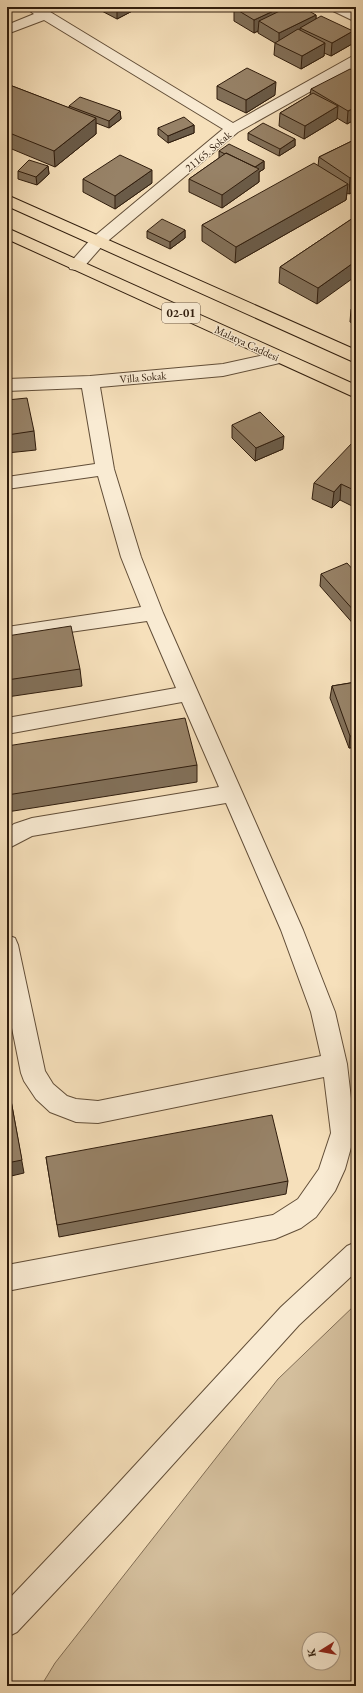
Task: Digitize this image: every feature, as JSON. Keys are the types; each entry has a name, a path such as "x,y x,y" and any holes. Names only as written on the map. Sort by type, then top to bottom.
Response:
{"main road":[{"path":"7,200 97,242 356,357"},
{"name":"Malatya Caddesi","path":"7,233 278,358 356,392"}],"street":[{"path":"32,7 233,129"},
{"path":"336,7 356,18"},
{"path":"7,30 45,15"},
{"name":"21165. Sokak","path":"76,265 97,242 233,129 356,60"},
{"name":"Villa Sokak","path":"7,385 90,382 223,370 278,358"},
{"path":"7,1278 275,1227 292,1219 307,1208 326,1183 343,1133 335,1064 323,1012 292,930 153,613 131,557 105,469 90,382"},
{"path":"7,483 105,469"},
{"path":"7,634 153,613"},
{"path":"7,726 189,693"},
{"path":"7,840 22,830 32,827 233,793"},
{"path":"7,945 33,1073 40,1086 50,1098 63,1106 86,1112 98,1112 335,1064"},
{"path":"7,1622 111,1512 290,1316 356,1255"}],"shaded area":[{"path":"356,1304 356,1686 41,1686 55,1663 278,1379"}],"building":[{"path":"282,7 254,20 234,8"},
{"path":"288,7 302,7 316,15 279,33 259,21"},
{"path":"321,16 353,31 332,43 300,28"},
{"path":"298,29 325,43 302,56 275,43"},
{"path":"247,68 276,82 246,100 217,86"},
{"path":"350,69 356,72 356,107 348,111 311,89"},
{"path":"7,84 96,118 54,151 7,132"},
{"path":"313,93 338,106 305,126 280,113"},
{"path":"80,97 120,111 109,121 69,106"},
{"path":"184,117 194,125 168,136 158,128"},
{"path":"263,123 295,139 280,149 248,133"},
{"path":"356,139 356,175 350,178 319,157"},
{"path":"229,144 264,161 255,167 219,151"},
{"path":"226,153 259,169 222,195 189,179"},
{"path":"120,155 152,170 115,196 83,179"},
{"path":"29,160 48,166 36,177 18,171"},
{"path":"314,163 348,184 236,247 202,225"},
{"path":"356,216 356,261 318,288 280,267"},
{"path":"162,219 185,230 170,242 147,231"},
{"path":"356,305 356,311 351,309"},
{"path":"27,398 34,431 7,435 7,400"},
{"path":"260,412 284,436 256,448 232,425"},
{"path":"353,442 356,443 356,491 341,484 334,492 314,483"},
{"path":"347,563 356,573 356,613 321,574"},
{"path":"71,626 80,669 7,680 7,636"},
{"path":"356,682 356,735 350,736 332,686"},
{"path":"185,718 197,765 7,795 7,746"},
{"path":"7,1079 22,1160 7,1163"},
{"path":"272,1115 288,1181 57,1225 46,1157"}]}
